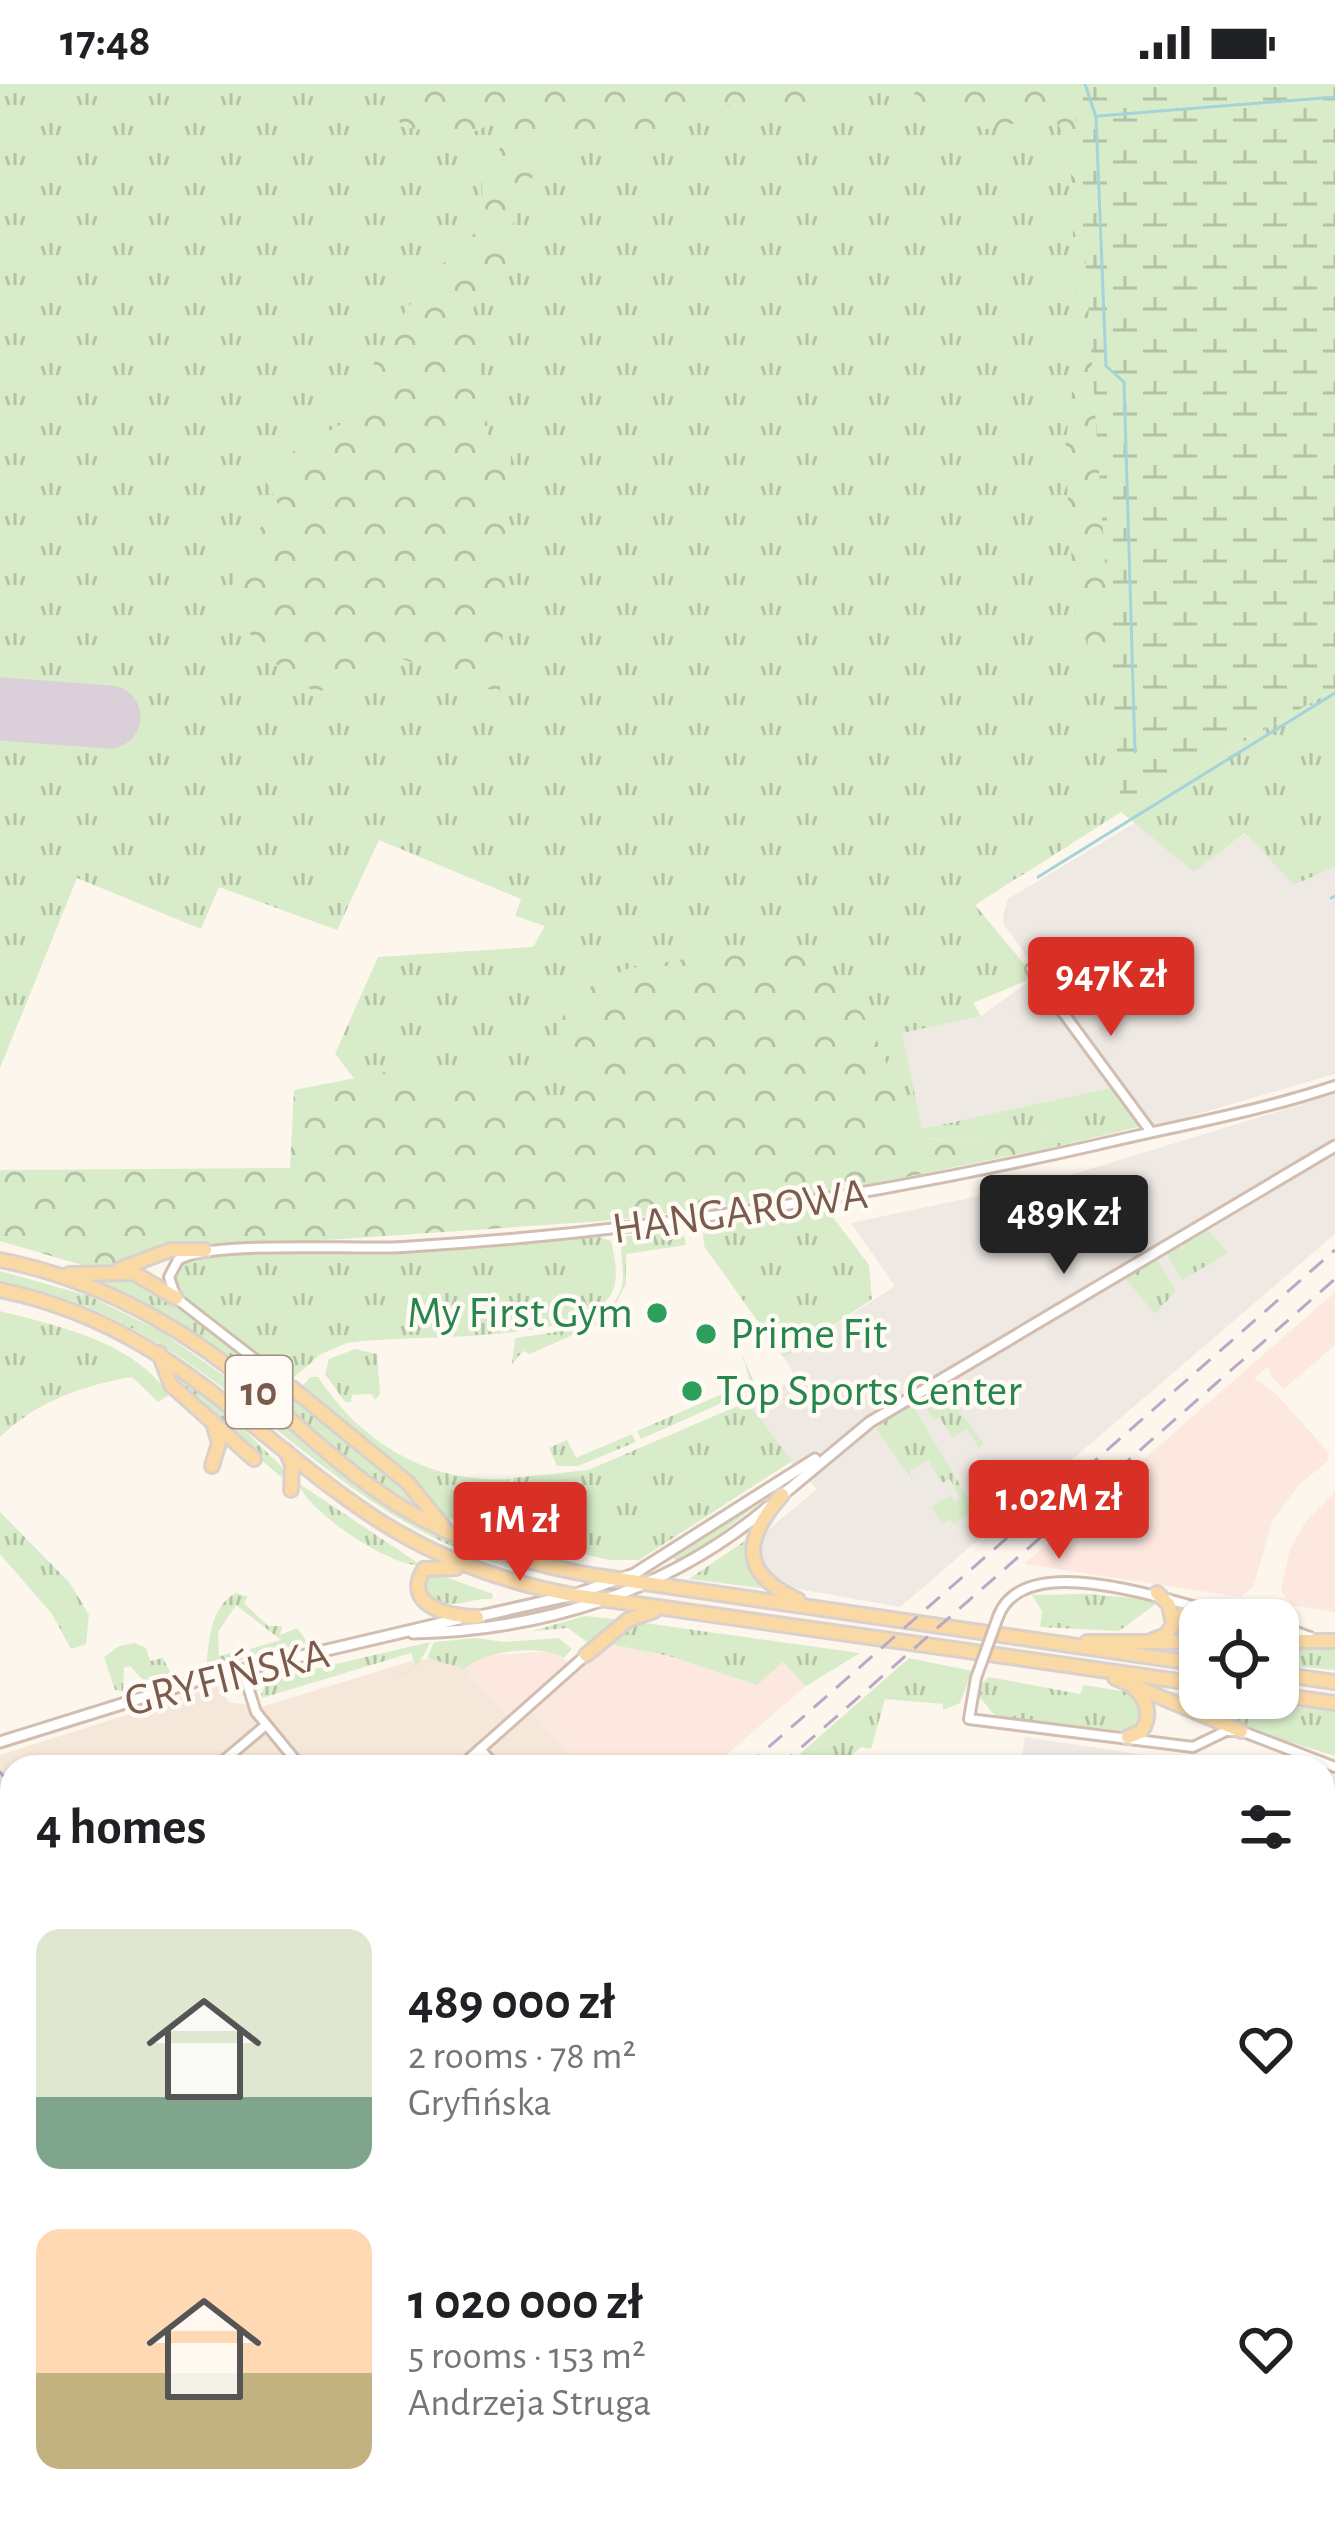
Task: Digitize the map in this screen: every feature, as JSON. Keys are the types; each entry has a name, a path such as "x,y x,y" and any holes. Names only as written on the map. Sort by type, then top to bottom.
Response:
{"main road":[{"path":"114,1272 161,1252 205,1250"},
{"name":"10","path":"0,1260 50,1272 171,1327 248,1383 367,1484 453,1534 537,1564 1179,1661"},
{"path":"50,1272 134,1273 176,1298"},
{"name":"10","path":"0,1290 76,1312 158,1352 226,1398 285,1450 398,1532 514,1582 671,1610 1179,1681"},
{"path":"158,1352 171,1385 254,1459"},
{"path":"292,1388 408,1484 453,1534"},
{"path":"212,1422 219,1443 212,1466"},
{"path":"285,1450 292,1465 291,1490"},
{"path":"782,1495 755,1532 754,1562 769,1584 816,1607"},
{"path":"476,1617 432,1608 419,1591 422,1571 444,1565 514,1582"},
{"path":"1157,1593 1169,1605 1172,1627"},
{"path":"586,1654 631,1618 671,1610"},
{"path":"1146,1642 1162,1637 1179,1620"},
{"path":"1299,1641 1335,1641"},
{"path":"1056,1642 1179,1642"},
{"path":"1085,1667 1241,1731"},
{"path":"1299,1677 1335,1682"},
{"path":"1128,1737 1144,1729 1148,1711 1129,1683"},
{"path":"1299,1698 1335,1703"}],"street":[{"path":"1031,969 1151,1132"},
{"name":"HANGAROWA","path":"205,1250 361,1250 655,1226 890,1190 1335,1086"},
{"name":"GRYFIŃSKA","path":"0,1742 243,1671 622,1580 1061,1304 1335,1146"},
{"path":"205,1250 174,1264 169,1277 176,1298 292,1388"},
{"name":"GRYFIŃSKA","path":"413,1633 488,1627 606,1600 651,1584 707,1553 826,1454"},
{"path":"1179,1603 1157,1593 1032,1584 1010,1595 976,1678 969,1719 1193,1747 1226,1731 1241,1731 1304,1755"},
{"path":"1299,1631 1335,1641"},
{"path":"473,1755 586,1654"},
{"path":"243,1671 251,1702 291,1755"},
{"path":"230,1755 266,1725"},
{"path":"480,1749 485,1755"}],"shaded area":[{"path":"1135,823 1194,871 1246,833 1294,885 1335,867 1335,1074 1153,1127 1004,925 1003,916 1008,899"},
{"path":"1035,977 1115,1087 922,1130 901,1032 981,1016"},
{"path":"1335,1094 1335,1234 900,1607 794,1588 769,1572 760,1553 762,1535 817,1489 784,1456 747,1402 797,1379 784,1358 895,1286 851,1223 1054,1180"},
{"path":"1335,1292 1335,1345 1284,1389 1270,1375 1269,1366 1254,1378 1277,1395 1329,1453 1328,1461 1300,1484 1273,1519 1253,1587 1240,1597 1024,1564"},
{"path":"1335,1492 1335,1612 1299,1606 1299,1599 1287,1599 1281,1591 1290,1549 1306,1521"},
{"path":"604,1642 669,1656 783,1661 806,1686 726,1755 571,1755 532,1710 515,1724 465,1669 480,1656 551,1651 575,1666"},
{"path":"455,1658 515,1724 531,1709 571,1755 0,1755 221,1685 228,1702 261,1707 415,1660"},
{"path":"1025,1737 1144,1755 1022,1755"}],"green space":[{"path":"0,84 1074,84 1123,811 1335,689 1335,867 1294,885 1245,833 1194,872 1121,812 975,905 1035,977 973,1003 981,1016 902,1033 922,1129 1115,1087 1143,1126 1054,1147 1050,1133 971,1144 926,1138 357,1215 354,1078 335,1054 378,957 533,947 545,926 515,916 521,899 379,840 337,930 219,887 201,929 77,878 0,1068"},
{"path":"413,84 828,84 836,94 822,117 693,100 674,132 643,139 546,144 534,175 515,200 510,263 456,329 477,336 490,450 511,455 500,693 379,651 354,681 314,691 262,650 240,614 236,594 243,551 279,506 267,483 270,465 350,419 373,366 426,283 491,221 483,200 483,182 502,146 500,121 462,136 402,127 392,104"},
{"path":"920,84 1264,84 1206,633 1098,665 1075,616 1065,449 1077,351 1070,145 1053,116 986,129 909,102"},
{"path":"1074,84 1335,84 1335,689 1121,812"},
{"path":"744,949 822,958 877,1040 892,1083 901,1135 971,1144 1050,1133 1054,1147 842,1190 618,1220 255,1245 164,1242 120,1263 89,1267 0,1241 0,1170 290,1168 294,1090 391,1071 520,1081 543,1106 571,1091 558,1046 566,999 626,969"},
{"path":"820,1208 829,1212 869,1265 872,1299 784,1358 704,1246 703,1232 717,1224"},
{"path":"1205,1227 1228,1253 1182,1280 1165,1251"},
{"path":"666,1230 684,1236 686,1245 626,1254 626,1284 615,1305 622,1313 530,1354 523,1351 512,1364 515,1338 578,1326 606,1311 622,1285 622,1237"},
{"path":"599,1237 611,1241 616,1276 610,1296 592,1312 528,1330 347,1343 321,1354 291,1380 178,1295 173,1281 179,1263 197,1255 361,1253"},
{"path":"1155,1256 1176,1291 1155,1314 1126,1273"},
{"path":"0,1271 89,1296 162,1332 244,1390 374,1499 429,1533 522,1571 448,1544 382,1508 207,1376 146,1336 78,1303 0,1282"},
{"path":"130,1275 210,1326 404,1485 422,1509 363,1472 205,1340 91,1279"},
{"path":"0,1311 70,1330 116,1349 154,1377 169,1395 158,1402 132,1377 96,1385 44,1405 0,1437"},
{"path":"355,1349 377,1354 380,1394 375,1400 371,1394 352,1395 351,1402 345,1402 325,1374 329,1359"},
{"path":"743,1357 754,1382 751,1390 641,1439 637,1431 750,1382"},
{"path":"170,1371 229,1415 288,1473 281,1477 179,1388"},
{"path":"310,1377 318,1377 355,1422 400,1455 452,1475 510,1479 512,1544 439,1514 301,1388"},
{"path":"946,1382 957,1408 984,1444 979,1447 966,1429 953,1438 939,1417 933,1420 921,1397"},
{"path":"747,1402 792,1461 639,1560 610,1560 515,1539 513,1478 588,1470"},
{"path":"911,1403 983,1523 989,1521 994,1529 986,1536 966,1515 954,1525 950,1519 942,1524 931,1507 950,1495 955,1502 960,1499 950,1479 942,1483 928,1460 910,1471 913,1481 877,1430 885,1418"},
{"path":"632,1434 636,1442 578,1466 557,1466 549,1448 567,1440 576,1458"},
{"path":"791,1479 679,1565 673,1557"},
{"path":"298,1483 421,1565 390,1557 352,1536 317,1508"},
{"path":"0,1512 70,1583 89,1615 86,1644 71,1649 52,1614 0,1554"},
{"path":"749,1538 748,1551 769,1589 689,1579"},
{"path":"431,1572 493,1594 492,1599 452,1604 435,1600 425,1594 423,1583"},
{"path":"236,1593 248,1597 244,1603 268,1626 282,1626 280,1635 297,1628 308,1643 252,1656 250,1649 281,1640 236,1605 218,1632 219,1656 241,1651 247,1658 206,1669 216,1616"},
{"path":"1089,1594 1156,1604 1119,1631 1040,1627 1042,1611 1032,1595"},
{"path":"585,1616 624,1620 591,1645 568,1628 532,1631"},
{"path":"637,1622 860,1653 806,1686 783,1662 757,1685 669,1656 610,1644"},
{"path":"476,1638 504,1642 559,1638 572,1649 564,1658 542,1651 499,1653 465,1669 427,1658 434,1642"},
{"path":"430,1642 416,1666 411,1653 262,1698 261,1694 268,1680"},
{"path":"135,1643 146,1648 150,1661 163,1658 173,1678 129,1691 128,1686 143,1680 130,1666 124,1668 123,1691 115,1690 104,1657 119,1646"},
{"path":"1335,1646 1335,1670 1299,1667 1299,1647"},
{"path":"909,1658 972,1671 960,1703 943,1710 943,1704 885,1699 871,1749 861,1747 852,1755 799,1755"},
{"path":"989,1677 1080,1694 1084,1685 1127,1692 1141,1703 1138,1726 1126,1731 995,1716 979,1696 980,1685"},
{"path":"1299,1708 1335,1712 1335,1755 1227,1719 1299,1719"}],"waterway":[{"path":"1085,84 1096,117 1106,366 1124,382 1135,752"},
{"path":"1098,116 1335,97"},
{"path":"1038,877 1335,693"},
{"path":"1331,898 1335,896"}],"runway":[{"path":"0,709 109,717"}],"railway":[{"path":"760,1755 1335,1250"},
{"path":"793,1755 1335,1279"}],"place":[{"name":"My First Gym","path":"657,1313"},
{"name":"Prime Fit","path":"706,1334"},
{"name":"Top Sports Center","path":"692,1391"}]}
